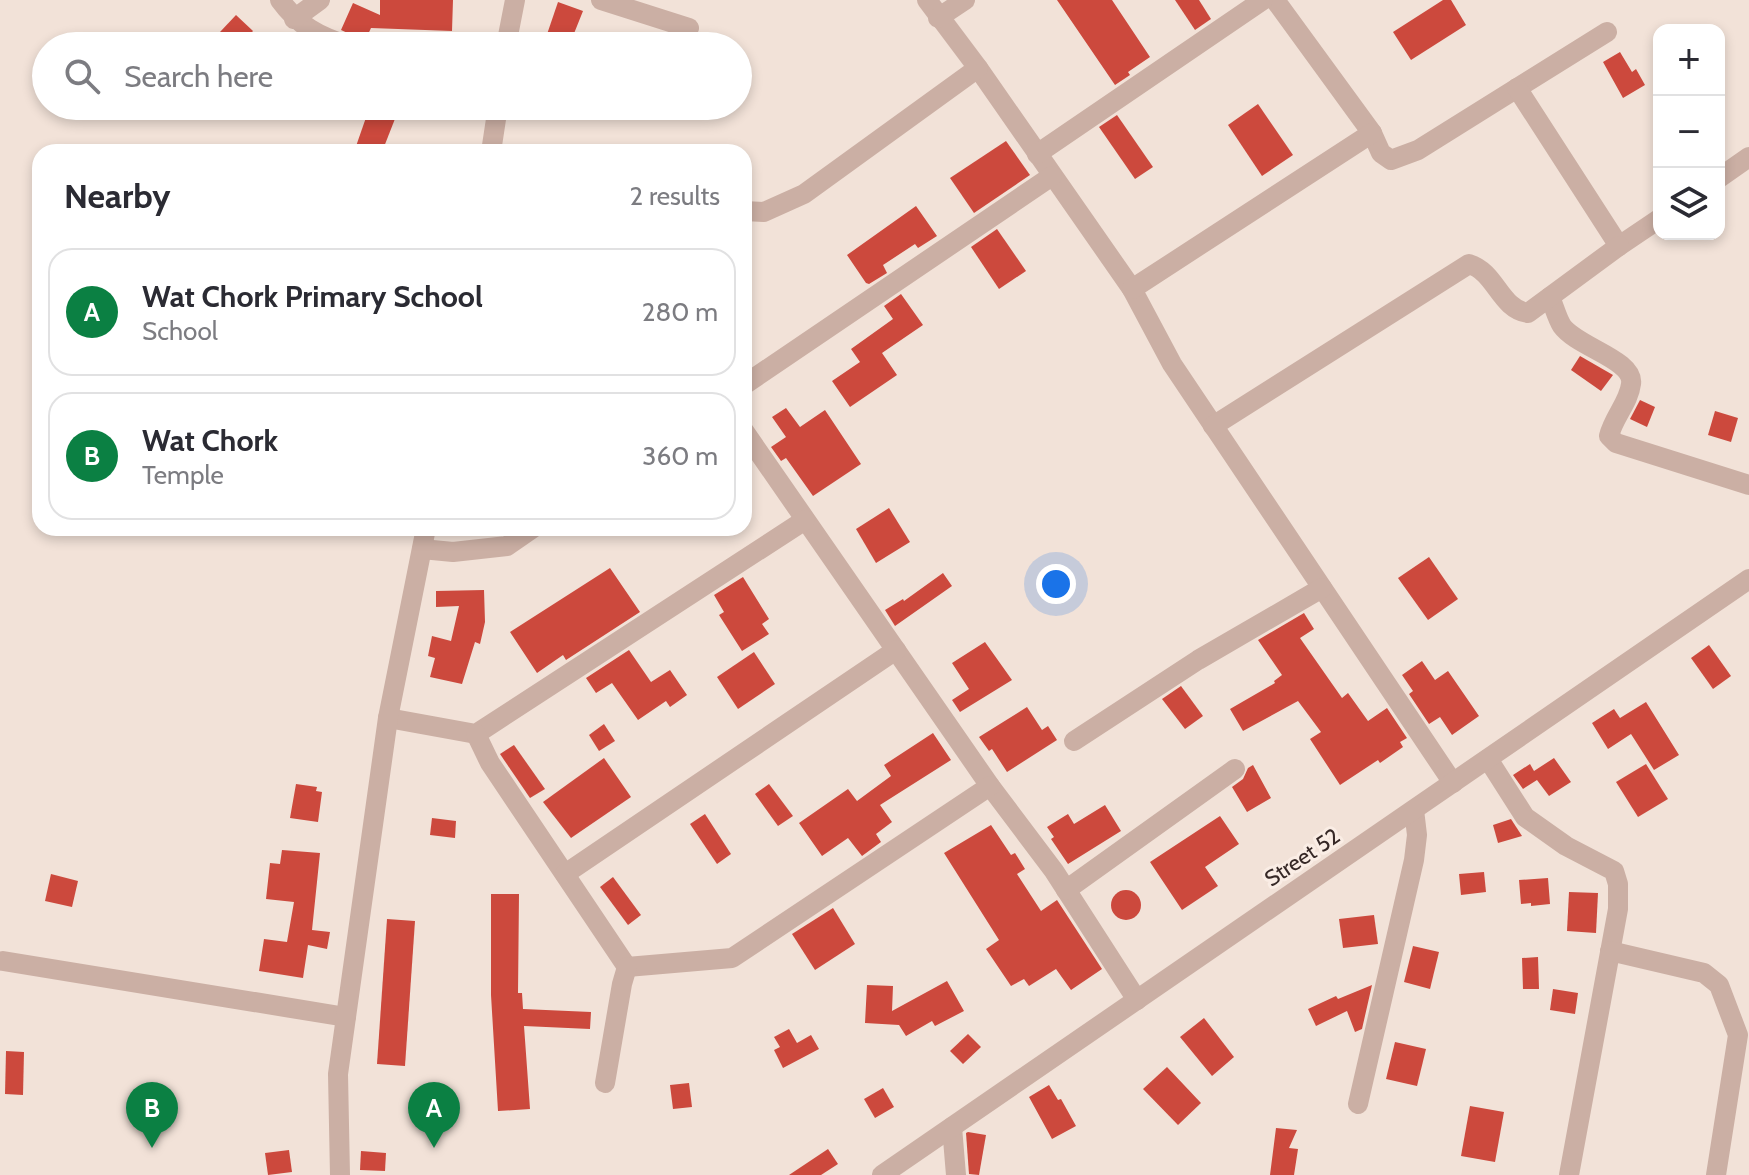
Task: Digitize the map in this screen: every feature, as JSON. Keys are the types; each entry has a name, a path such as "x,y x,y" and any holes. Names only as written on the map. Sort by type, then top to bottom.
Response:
{"street":[{"path":"280,0 294,19 316,32"},
{"path":"294,19 320,0"},
{"path":"509,32 515,0"},
{"path":"601,0 689,28"},
{"path":"965,0 933,9 978,68 1132,289 1172,364 1453,783"},
{"path":"1037,154 1263,0"},
{"path":"1275,0 1372,133 1381,153 1391,160 1401,159 1607,32"},
{"path":"752,211 764,212 804,194 978,68"},
{"path":"1517,88 1619,246"},
{"path":"492,144 496,120"},
{"path":"1132,289 1372,133"},
{"path":"1725,174 1749,157"},
{"path":"752,380 1052,176"},
{"path":"1213,426 1469,264 1480,267 1507,302 1519,312 1528,313 1653,223"},
{"path":"1550,297 1562,326 1580,343 1625,366 1631,373 1631,386 1609,436 1616,443 1749,485"},
{"path":"752,443 990,786 1066,890 1137,1000"},
{"path":"388,718 476,734 805,520"},
{"path":"340,1175 338,1074 388,718 424,536"},
{"path":"422,549 453,552 507,546 521,536"},
{"name":"Street 52","path":"882,1175 1749,579"},
{"path":"1074,741 1198,660 1322,588"},
{"path":"565,874 896,650"},
{"path":"476,734 490,763 627,967"},
{"path":"1488,759 1525,817 1566,846 1614,871 1618,884 1618,909 1569,1175"},
{"path":"1066,890 1235,769"},
{"path":"627,967 732,958 990,786"},
{"path":"1358,1104 1414,860 1417,835 1414,810"},
{"path":"1610,951 1704,973 1719,985 1744,1032 1716,1175"},
{"path":"3,961 346,1017"},
{"path":"605,1083 627,967"},
{"path":"952,1127 956,1175"}],"building":[{"path":"380,0 453,0 452,31 341,30 353,3 380,15"},
{"path":"1057,0 1112,0 1150,57 1115,85"},
{"path":"1175,0 1199,0 1211,19 1195,30"},
{"path":"1443,0 1451,0 1466,25 1411,60 1393,32"},
{"path":"558,2 583,11 575,32 548,32"},
{"path":"236,15 253,31 252,32 220,32"},
{"path":"1620,52 1632,72 1636,69 1645,85 1623,98 1603,62"},
{"path":"1258,104 1293,155 1262,176 1228,125"},
{"path":"1117,115 1153,167 1135,179 1099,127"},
{"path":"365,120 395,120 385,144 357,144"},
{"path":"1006,141 1030,175 974,213 950,178"},
{"path":"916,206 937,236 918,248 915,244 883,265 887,273 866,283 847,255"},
{"path":"997,229 1026,271 999,289 971,247"},
{"path":"901,294 923,325 882,353 897,375 850,407 832,381 860,362 851,349 893,319 884,306"},
{"path":"1580,356 1613,375 1601,391 1571,370"},
{"path":"1640,400 1655,407 1647,427 1630,419"},
{"path":"786,408 800,427 825,410 861,464 813,496 786,458 781,461 771,447 786,437 772,417"},
{"path":"1715,411 1738,418 1731,442 1708,435"},
{"path":"889,508 910,542 876,563 856,529"},
{"path":"1429,557 1458,599 1428,620 1398,578"},
{"path":"610,568 640,612 566,660 563,655 537,673 510,632"},
{"path":"943,573 952,586 895,626 885,610 904,601"},
{"path":"743,577 769,619 762,624 769,634 742,651 719,615 724,612 714,595"},
{"path":"484,590 485,622 480,644 475,642 462,684 430,677 435,658 428,656 432,636 451,641 459,606 436,607 436,591"},
{"path":"1304,613 1314,629 1300,638 1342,698 1348,693 1368,721 1387,708 1407,738 1400,742 1403,747 1340,785 1310,739 1321,732 1298,701 1243,731 1230,709 1275,683 1282,675 1258,640"},
{"path":"985,642 1012,680 960,712 952,700 969,689 952,663"},
{"path":"1709,645 1731,676 1713,689 1691,658"},
{"path":"629,650 651,682 670,670 687,695 670,707 666,701 638,720 612,683 596,693 586,678"},
{"path":"754,652 775,684 738,709 717,677"},
{"path":"1422,661 1435,680 1448,671 1479,716 1452,735 1440,717 1429,724 1409,694 1413,691 1402,675"},
{"path":"1181,686 1203,716 1185,729 1162,699"},
{"path":"1646,702 1679,755 1654,770 1631,734 1608,749 1592,723 1614,709 1620,718"},
{"path":"1027,707 1042,730 1048,726 1057,740 1007,772 992,749 989,751 979,737"},
{"path":"604,724 615,741 599,751 589,735"},
{"path":"933,733 951,760 880,805 892,822 876,834 881,842 862,856 848,838 822,856 799,823 848,789 857,801 891,776 884,765"},
{"path":"514,745 545,789 530,798 500,754"},
{"path":"604,758 631,797 571,838 543,802"},
{"path":"1554,758 1571,782 1549,796 1537,780 1523,789 1513,775 1530,764 1534,771"},
{"path":"1646,764 1668,799 1638,817 1616,782"},
{"path":"1253,765 1271,798 1247,812 1232,787 1243,779"},
{"path":"296,784 317,787 316,791 322,792 318,822 290,818"},
{"path":"769,784 793,816 778,826 755,794"},
{"path":"1105,805 1121,831 1068,864 1051,839 1054,837 1047,827 1068,814 1074,824"},
{"path":"705,814 731,854 717,864 690,824"},
{"path":"1220,816 1239,844 1205,867 1218,886 1182,910 1150,862"},
{"path":"432,818 456,821 455,838 430,835"},
{"path":"1511,819 1522,836 1498,843 1493,825"},
{"path":"991,825 1011,855 1015,853 1025,869 1017,874 1041,911 1057,900 1102,969 1071,990 1056,969 1029,986 1024,979 1011,986 986,949 999,940 944,853"},
{"path":"282,850 320,853 312,930 330,932 327,949 308,945 303,978 259,971 264,939 287,942 294,902 266,899 270,863 280,864"},
{"path":"1484,872 1486,892 1461,895 1459,874"},
{"path":"51,874 78,881 72,907 45,901"},
{"path":"613,877 641,915 628,925 600,887"},
{"path":"1548,878 1550,904 1521,904 1519,880"},
{"path":"1126,890 1132,891 1140,899 1140,911 1132,919 1126,920 1120,919 1112,911 1111,905 1112,899 1120,891"},
{"path":"1569,892 1598,893 1596,933 1567,931"},
{"path":"491,894 519,894 518,993 522,993 523,1009 591,1012 590,1029 524,1026 530,1109 498,1111 491,995"},
{"path":"833,908 855,944 815,970 792,934"},
{"path":"1374,915 1378,944 1343,948 1339,919"},
{"path":"387,919 415,921 405,1066 377,1064"},
{"path":"1413,946 1439,952 1430,989 1404,982"},
{"path":"1538,957 1539,989 1523,989 1522,958"},
{"path":"947,981 964,1011 935,1026 932,1021 906,1036 899,1025 865,1023 867,985 893,986 892,1011"},
{"path":"1372,985 1362,1029 1355,1032 1347,1011 1316,1026 1308,1009"},
{"path":"1553,989 1578,993 1575,1014 1550,1010"},
{"path":"1204,1018 1234,1057 1212,1076 1180,1037"},
{"path":"789,1029 797,1043 811,1035 819,1049 783,1068 774,1050 780,1047 774,1037"},
{"path":"968,1034 981,1047 963,1064 950,1051"},
{"path":"1395,1042 1426,1049 1417,1086 1386,1079"},
{"path":"6,1051 24,1052 23,1095 5,1094"},
{"path":"1167,1067 1201,1103 1178,1125 1143,1089"},
{"path":"689,1083 692,1107 673,1109 670,1085"},
{"path":"1049,1085 1076,1126 1052,1139 1029,1097"},
{"path":"883,1088 894,1107 875,1118 864,1099"},
{"path":"1470,1106 1504,1112 1495,1162 1461,1156"},
{"path":"1276,1128 1297,1130 1289,1148 1298,1149 1294,1175 1270,1175"},
{"path":"968,1132 986,1135 979,1175 969,1174"},
{"path":"828,1149 838,1164 821,1175 789,1175"},
{"path":"289,1150 292,1172 268,1175 265,1153"},
{"path":"361,1151 386,1153 385,1171 360,1170"}],"place":[{"name":"Wat Chork","path":"152,1148"},
{"name":"Wat Chork Primary School","path":"434,1148"}]}
